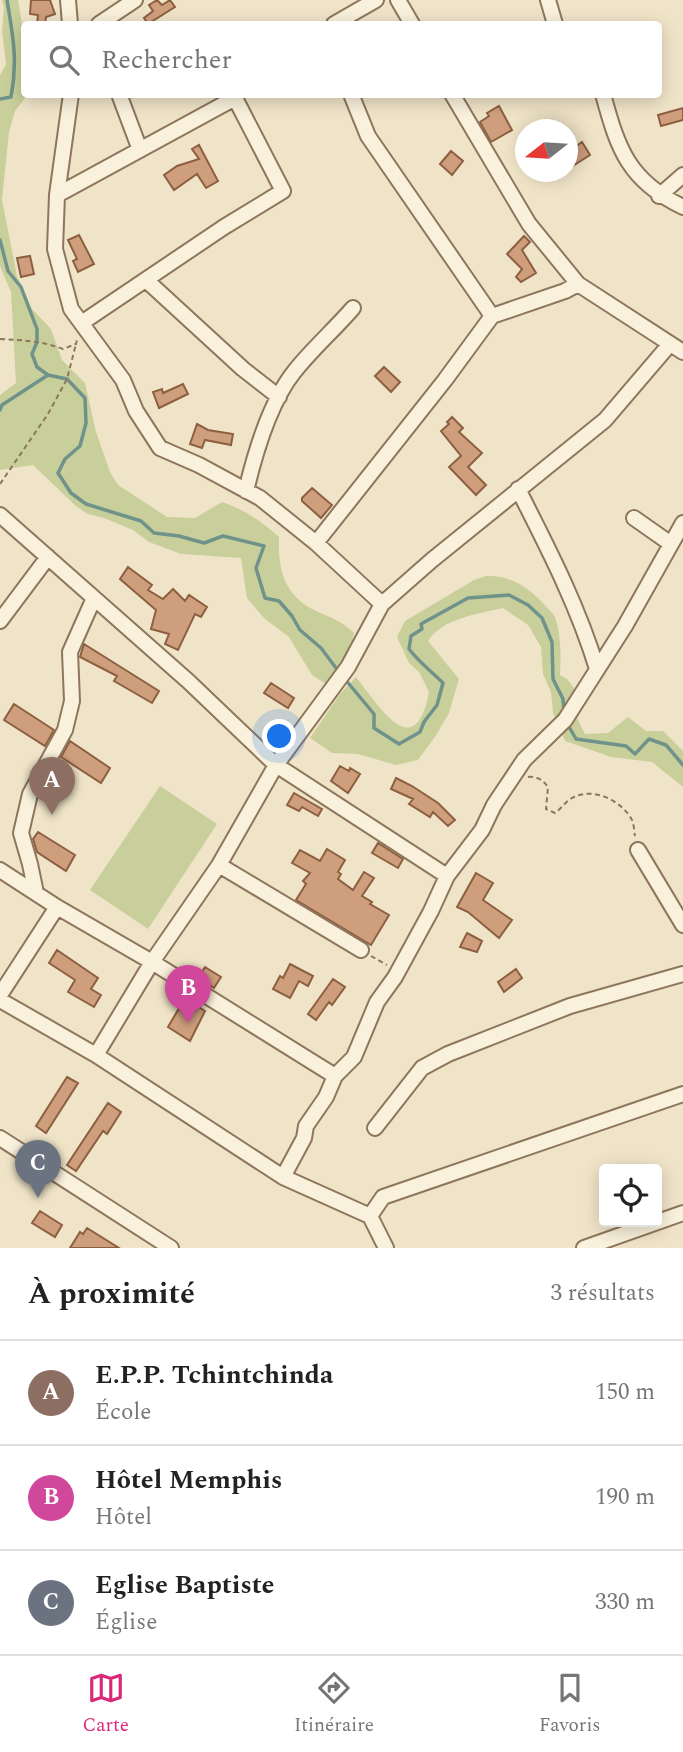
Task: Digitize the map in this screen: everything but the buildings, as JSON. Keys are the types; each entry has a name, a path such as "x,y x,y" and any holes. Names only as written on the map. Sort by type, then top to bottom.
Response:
{"street":[{"path":"68,0 70,21"},
{"path":"108,21 135,0"},
{"path":"339,21 376,0"},
{"path":"398,0 410,21"},
{"path":"548,0 554,21"},
{"path":"70,98 57,195 55,249 71,309 123,380 136,411 160,448 260,498 316,543 382,604"},
{"path":"120,98 139,150"},
{"path":"57,195 232,98"},
{"path":"83,322 224,227 283,191 237,98"},
{"path":"353,98 368,135 492,316"},
{"path":"454,98 529,224 578,284 683,352"},
{"path":"604,98 613,132 631,168 659,196 683,207"},
{"path":"659,196 683,175"},
{"path":"146,280 235,362 279,397"},
{"path":"316,543 492,316 578,284"},
{"path":"246,491 254,456 279,397 293,373 353,308"},
{"path":"96,1055 152,962 219,865 276,765 348,667 382,604 518,489 605,420 670,344"},
{"path":"518,489 561,572 597,669"},
{"path":"0,515 188,681 276,765 447,876"},
{"path":"634,518 671,544"},
{"path":"283,1177 304,1138 306,1126 326,1097 335,1076 354,1057 369,1017 431,911 447,876 482,830 494,805 524,760 565,720 683,523"},
{"path":"0,621 5,602 48,556"},
{"path":"36,893 22,833 30,794 65,730 72,701 70,652 94,597"},
{"path":"639,850 683,925"},
{"path":"219,865 361,950"},
{"path":"0,870 57,908 152,962 335,1076"},
{"path":"0,995 57,908"},
{"path":"375,1128 422,1068 448,1054 570,1006 683,974"},
{"path":"0,1000 96,1055 283,1177 370,1216 386,1248"},
{"path":"370,1216 383,1197 683,1094"},
{"path":"0,1138 172,1248"},
{"path":"584,1248 683,1213"}],"path":[{"path":"0,484 48,414 68,379 83,322"},
{"path":"0,340 16,338 49,343 63,349 76,344"},
{"path":"513,775 534,776 543,780 548,787 546,809 555,813 573,797 594,794 606,797 625,810 633,822 639,850"},
{"path":"361,950 397,971"}],"green space":[{"path":"2,0 18,0 22,21 21,98 25,98 15,111 9,132 2,200 17,276 32,309 51,329 62,360 85,383 96,432 110,472 118,485 167,517 195,518 222,502 252,516 279,537 282,571 290,589 305,605 341,623 354,633 351,649 326,684 312,675 289,637 264,618 247,598 241,558 181,554 149,542 133,530 88,514 33,465 0,470 0,395 16,383 11,292 0,266 0,75 6,64 2,32"},
{"path":"486,576 502,577 524,587 554,615 560,640 560,675 574,688 574,706 585,734 608,733 628,717 646,731 663,731 683,751 683,787 652,762 611,757 565,741 553,713 551,692 543,674 541,647 528,625 503,608 452,622 428,641 459,679 449,713 418,760 396,765 358,754 332,753 310,738 340,694 356,677 396,723 406,727 415,725 423,714 429,692 419,672 409,663 397,637 405,621 474,580"},
{"path":"160,786 217,824 148,929 90,890"}],"waterway":[{"path":"0,99 11,97 14,72 13,37 7,0"},
{"path":"0,240 8,271 21,287 37,329 37,342 32,354 37,367 48,375"},
{"path":"0,410 2,405 48,375 67,379 85,398 86,423 80,446 65,459 58,473 71,493 86,504 141,521 154,533 204,543 223,536 264,546 256,568 265,598 279,601 300,630 321,648 339,672"},
{"path":"344,678 374,714 374,728 399,744 420,732 437,705 443,683 409,649 411,636 422,629 421,624 468,598 509,595 528,605 542,618 552,642 553,679 563,699 564,711"},
{"path":"568,725 576,739 626,746 635,754 649,739 666,745 683,765"}],"place":[{"name":"E.P.P. Tchintchinda","path":"52,815"},
{"name":"Hôtel Memphis","path":"188,1023"},
{"name":"Eglise Baptiste","path":"38,1198"}]}
